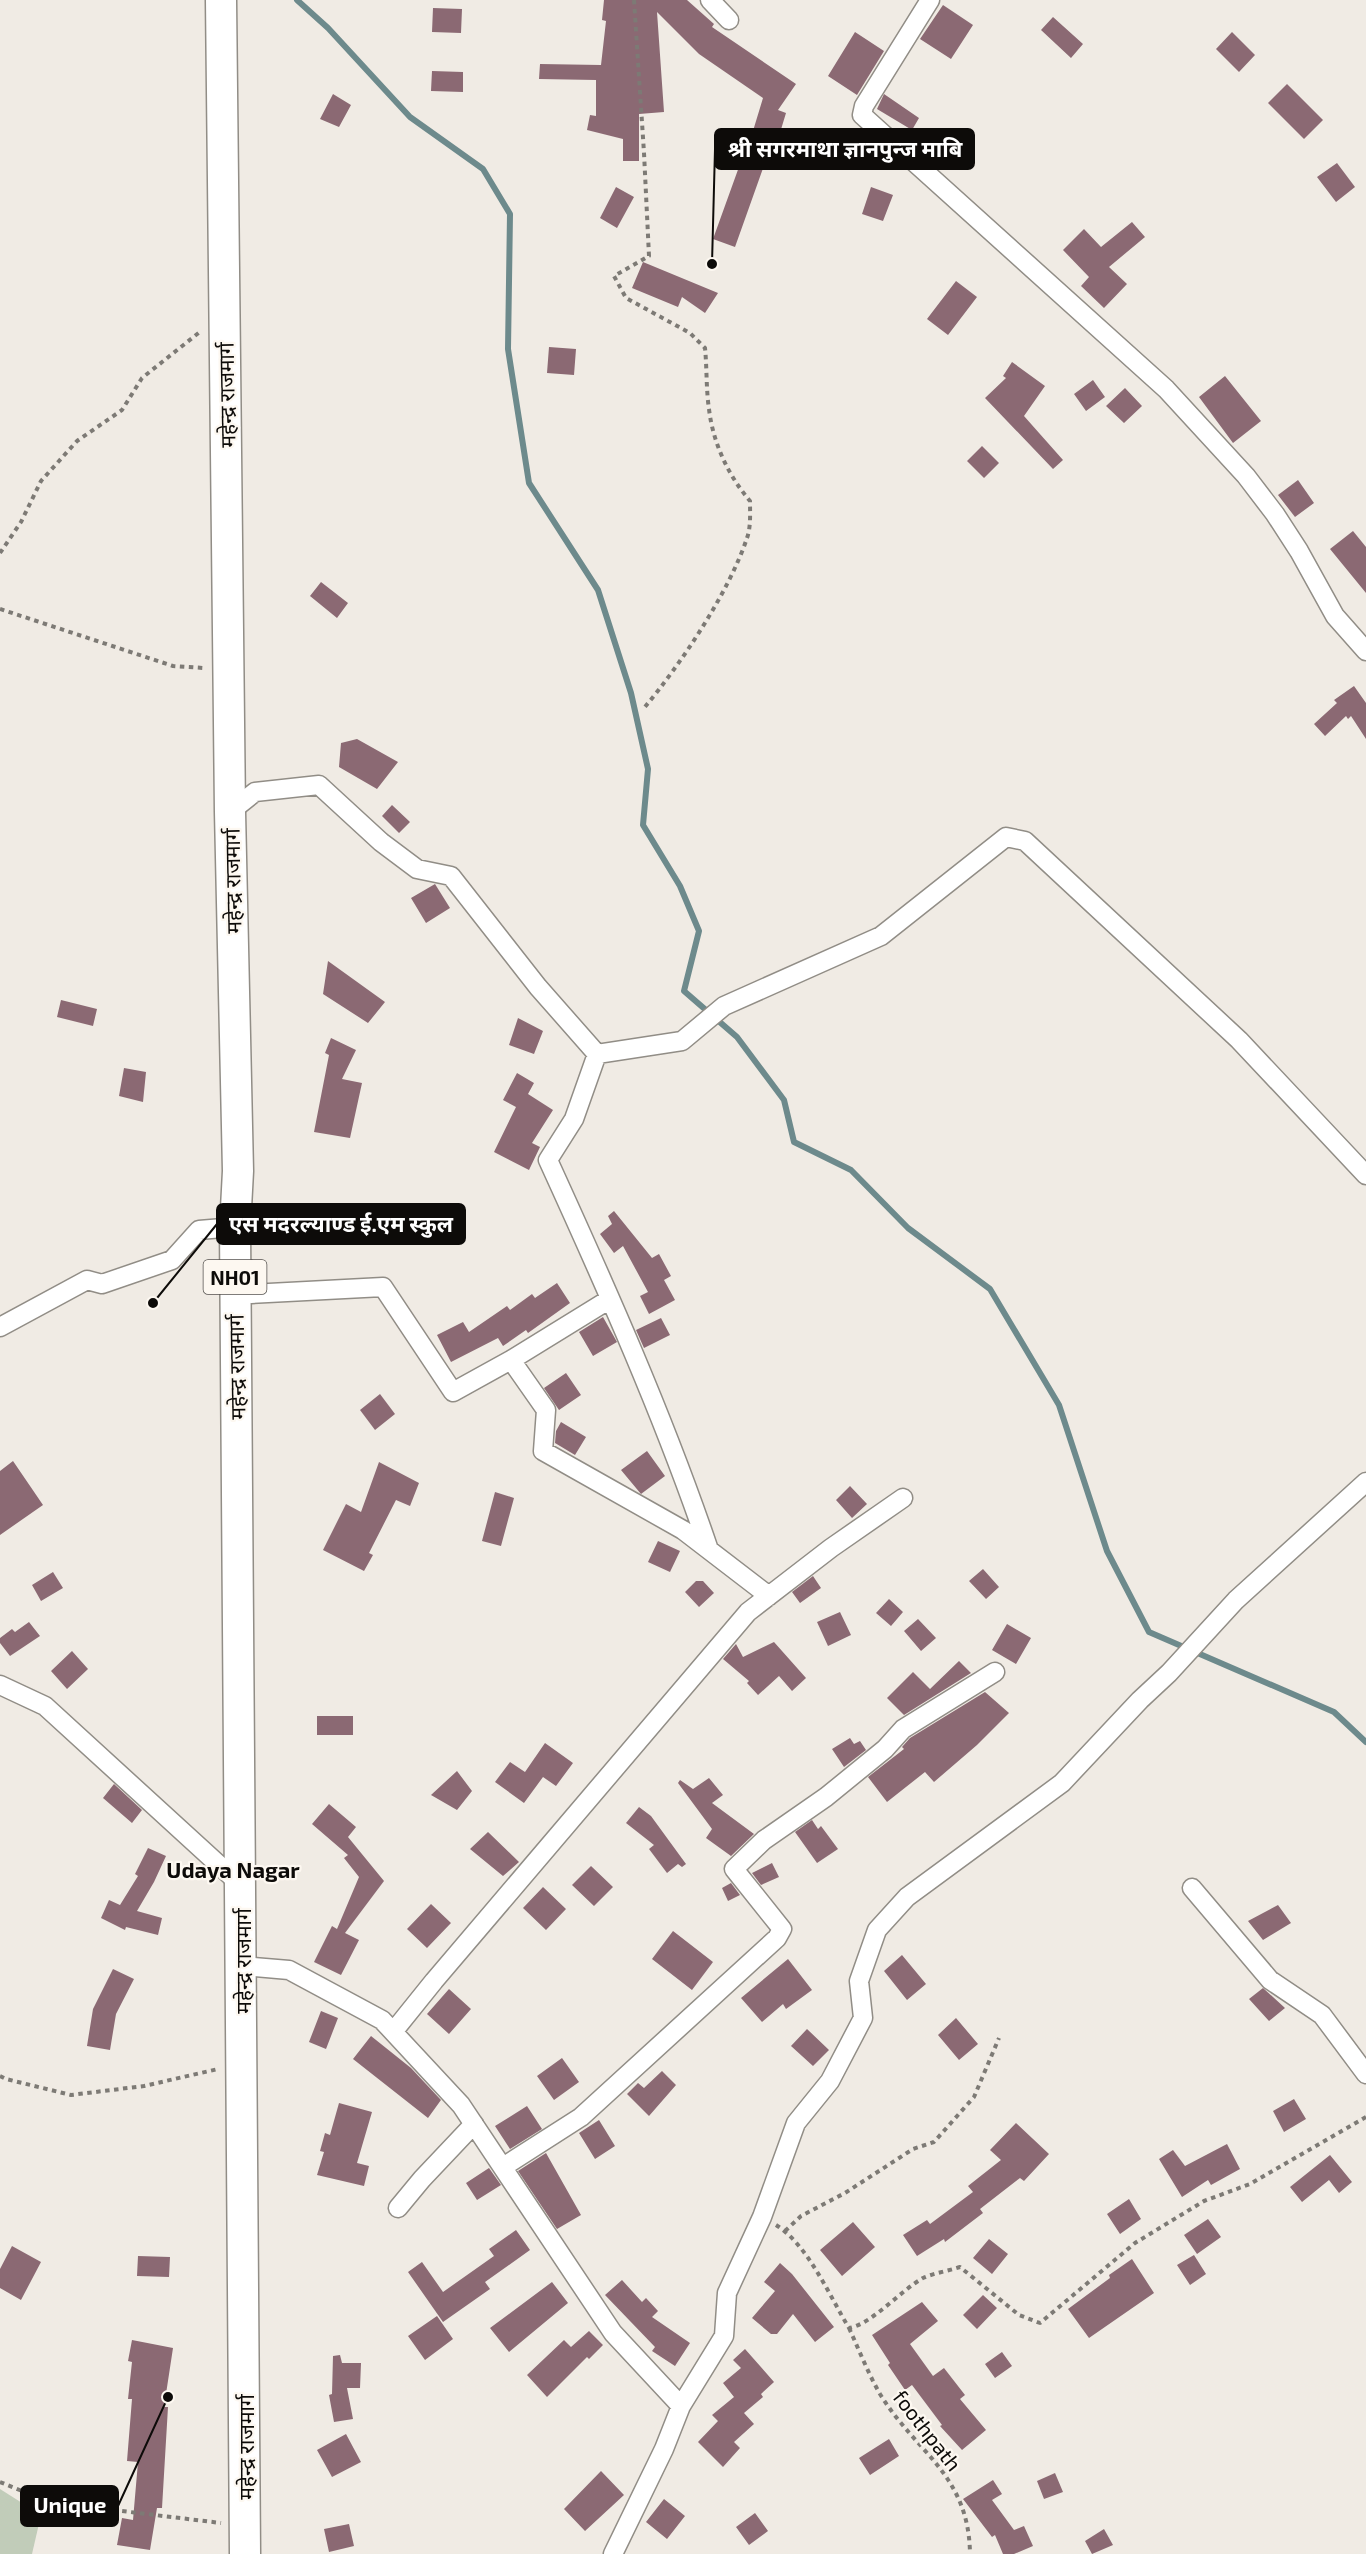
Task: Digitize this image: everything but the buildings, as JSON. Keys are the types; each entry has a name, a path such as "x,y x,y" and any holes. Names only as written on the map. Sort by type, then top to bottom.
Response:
{"highway":[{"name":"महेन्द्र राजमार्ग","path":"221,0 230,812 238,1172 235,1227 246,2554"}],"street":[{"path":"710,0 729,20"},
{"path":"930,0 864,106 862,115 1166,389 1246,476 1299,550 1335,616 1366,651"},
{"path":"230,812 255,792 319,784 381,842 417,869 451,876 538,987 597,1054"},
{"path":"597,1054 682,1041 724,1006 881,936 1006,837 1025,841 1239,1040 1366,1176"},
{"path":"597,1054 574,1119 548,1160 610,1299 691,1499 709,1550"},
{"path":"238,1172 251,1294 383,1287 453,1392 511,1360 610,1299"},
{"path":"0,1328 87,1280 102,1284 172,1260 199,1230 235,1227"},
{"path":"511,1360 546,1410 543,1451 683,1530 769,1596"},
{"path":"613,2554 664,2449 681,2406 724,2336 727,2292 762,2217 796,2123 830,2081 863,2018 860,1981 877,1930 906,1897 1062,1783 1236,1600 1366,1482"},
{"path":"393,2032 748,1612 831,1548 903,1498"},
{"path":"503,2167 581,2116 777,1938 782,1929 734,1869 764,1840 826,1797 868,1763 903,1730 995,1671"},
{"path":"0,1685 45,1706 242,1886"},
{"path":"1192,1887 1270,1980 1322,2015 1366,2074"},
{"path":"242,1966 289,1970 382,2020 461,2105 613,2333 681,2406"},
{"path":"398,2208 474,2124"}],"path":[{"path":"634,0 645,153 649,256 614,276 626,298 690,333 705,348 708,408 714,432 723,459 735,483 750,501 748,536 729,581 668,677 644,708"},
{"path":"0,553 21,522 41,481 77,441 122,410 142,378 225,311"},
{"path":"0,609 173,666 229,670"},
{"path":"785,2231 801,2216 845,2193 913,2149 934,2142 974,2097 999,2038"},
{"path":"0,2076 71,2095 144,2086 212,2069 243,2069"},
{"path":"849,2328 861,2326 887,2303 924,2278 960,2267 1018,2315 1040,2323 1144,2238 1204,2201 1250,2184 1366,2117"},
{"name":"foothpath","path":"762,2217 785,2231 807,2255 849,2328 881,2395 939,2464 960,2500 970,2544 970,2554"},
{"path":"0,2482 22,2491 97,2508 212,2523 245,2523"}],"green space":[{"path":"0,2489 41,2515 32,2554 0,2554"}],"waterway":[{"path":"297,0 328,28 410,117 483,169 510,214 508,349 529,483 598,590 631,693 648,769 643,825 680,886 699,931 684,991 737,1037 784,1100 794,1142 851,1170 908,1228 990,1289 1059,1405 1107,1551 1149,1632 1334,1712 1366,1742"}],"place":[{"name":"श्री सगरमाथा ज्ञानपुन्ज माबि","path":"712,264"},
{"name":"एस मदरल्याण्ड ई.एम स्कुल","path":"153,1303"},
{"name":"Unique","path":"168,2397"}],"district":[{"name":"Udaya Nagar","path":"233,1869"}]}
